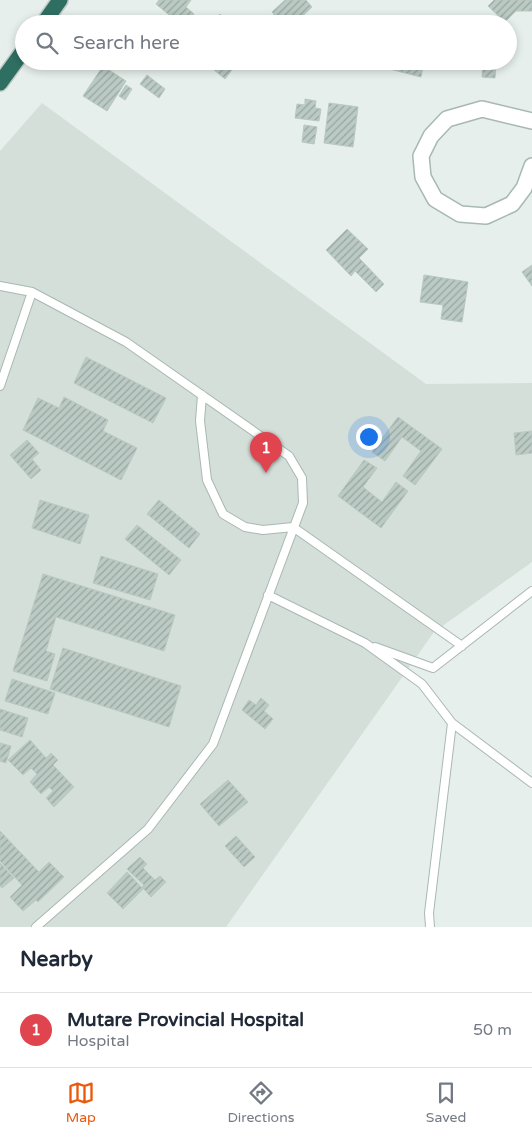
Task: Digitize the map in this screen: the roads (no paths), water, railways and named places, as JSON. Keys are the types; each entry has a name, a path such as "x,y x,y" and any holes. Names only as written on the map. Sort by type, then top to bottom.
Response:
{"highway":[{"path":"49,15 60,0"},
{"path":"0,82 15,62"}],"street":[{"path":"532,120 482,109 446,119 431,136 421,156 423,177 435,199 460,214 486,216 512,204 524,188 532,166"}],"lane":[{"path":"0,286 32,292 126,342 290,456 302,478 302,503 213,744 148,829 36,927"},
{"path":"0,386 32,292"},
{"path":"202,395 200,421 207,480 224,514 245,528 263,530 293,527 462,646"},
{"path":"268,595 365,643 433,668 532,591"},
{"path":"365,643 422,684 452,723 532,783"},
{"path":"430,927 429,912 452,723"}],"place":[{"name":"Mutare Provincial Hospital","path":"266,473"}]}
